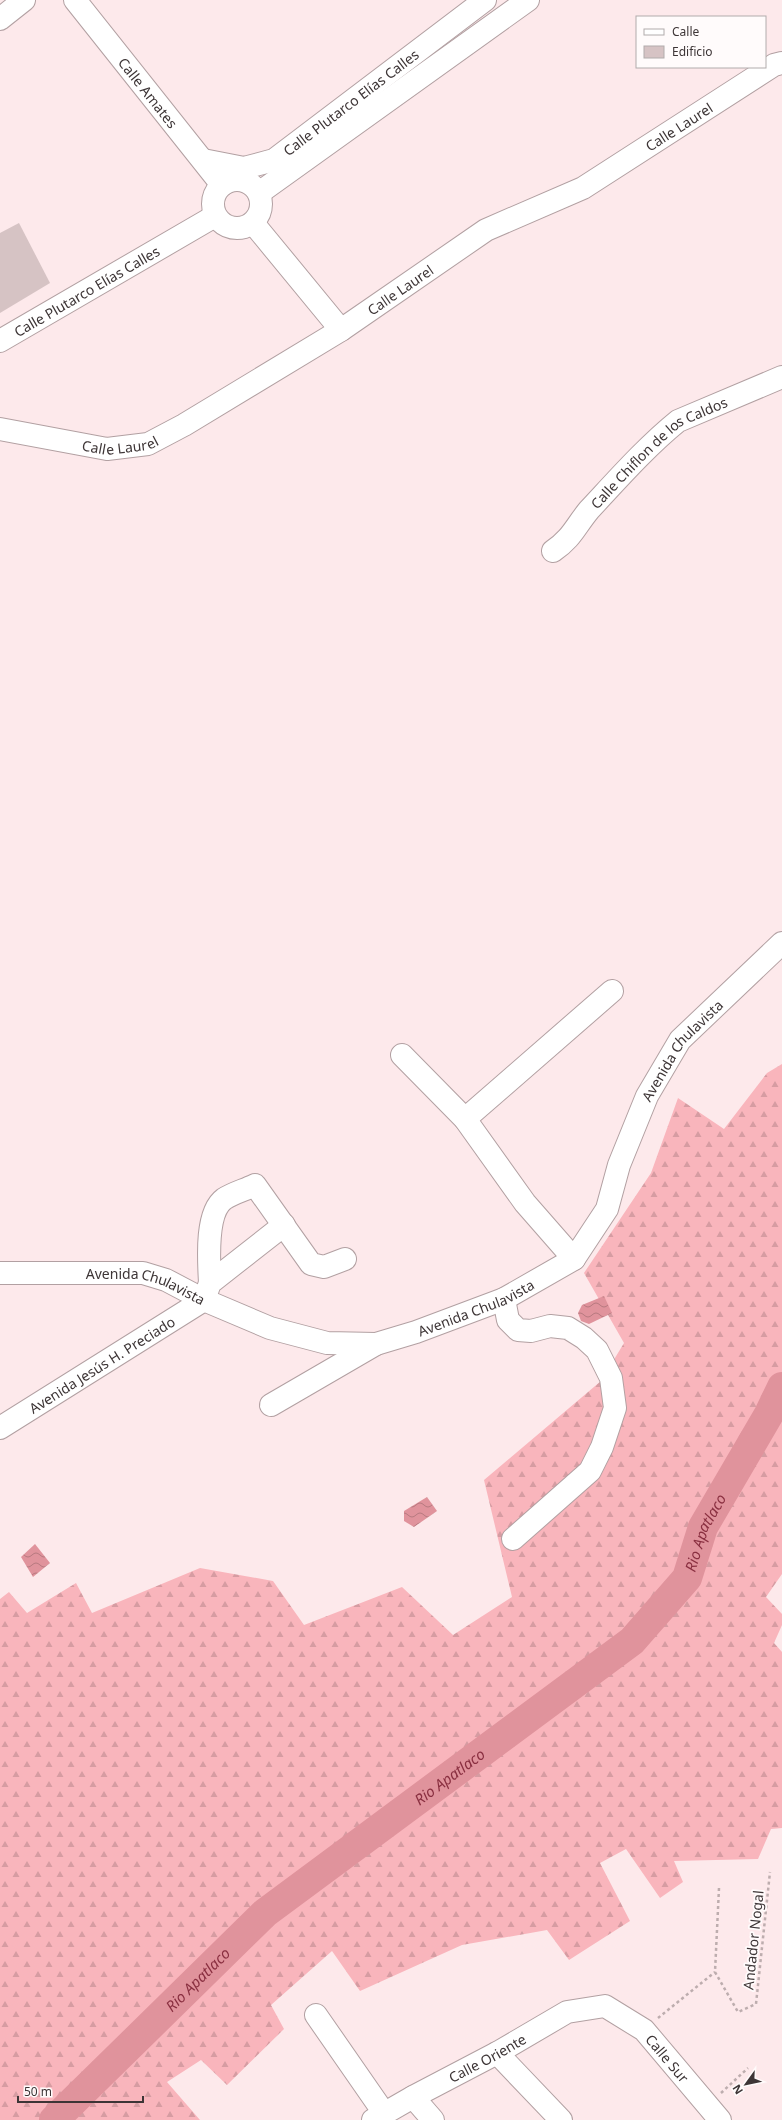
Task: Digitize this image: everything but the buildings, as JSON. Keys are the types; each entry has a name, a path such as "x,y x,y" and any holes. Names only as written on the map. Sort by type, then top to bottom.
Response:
{"street":[{"path":"0,19 24,0"},
{"name":"Calle Amates","path":"75,0 222,185"},
{"name":"Calle Plutarco Elías Calles","path":"203,160 244,168 274,160 485,0"},
{"name":"Calle Plutarco Elías Calles","path":"259,193 528,0"},
{"name":"Calle Laurel","path":"0,429 107,449 148,444 184,425 340,330 486,230 583,188 774,65 782,63"},
{"path":"231,180 242,180 252,185 259,193 261,209 253,223 240,229 226,226 215,216 212,205 215,194 222,185 231,180"},
{"name":"Calle Plutarco Elías Calles","path":"0,341 215,216"},
{"path":"253,223 340,330"},
{"name":"Calle Chiflon de los Caldos","path":"553,551 570,537 588,512 663,433 678,421 782,377"},
{"name":"Avenida Chulavista","path":"0,1273 143,1273 208,1291 270,1328 327,1343 376,1344 416,1332 504,1300 574,1259 607,1209 620,1165 647,1096 680,1040 782,943"},
{"path":"465,1119 612,990"},
{"path":"402,1055 465,1119 525,1203 574,1259"},
{"path":"208,1291 208,1247 213,1217 223,1200 255,1185 311,1264 324,1267 345,1259"},
{"name":"Avenida Jesús H. Preciado","path":"0,1428 208,1291 284,1225"},
{"path":"504,1300 508,1320 518,1330 531,1331 550,1326 568,1328 584,1338 597,1350 611,1378 615,1408 602,1447 590,1471 513,1539"},
{"path":"271,1404 376,1344"},
{"name":"Calle Sur","path":"605,2006 644,2030 714,2113"},
{"name":"Calle Oriente","path":"378,2116 498,2053 567,2012 605,2006"},
{"path":"316,2015 378,2116"},
{"path":"498,2053 561,2120"},
{"path":"413,2097 433,2120"}],"path":[{"name":"Andador Nogal","path":"715,1972 738,2012 756,2004 770,1872"},
{"path":"644,2030 715,1972 719,1888"},
{"path":"714,2113 748,2068"}],"green space":[{"path":"782,1064 782,1574 766,1597 782,1614 782,1625 774,1643 782,1652 782,1828 771,1829 758,1859 674,1861 683,1882 660,1898 626,1849 600,1863 630,1921 569,1960 547,1930 462,1945 360,1991 332,1951 271,2005 284,2029 227,2085 201,2060 167,2082 200,2120 0,2120 0,1599 9,1592 27,1613 76,1583 92,1613 200,1568 273,1581 304,1625 402,1587 453,1635 512,1597 484,1480 601,1381 624,1343 584,1273 651,1173 678,1098 724,1129 767,1073"}],"water":[{"path":"604,1296 612,1313 589,1324 581,1321 578,1313 582,1305"},
{"path":"427,1497 437,1511 414,1527 404,1521 404,1511"},
{"path":"35,1544 50,1563 33,1577 21,1557"}],"waterway":[{"name":"Rio Apatlaco","path":"54,2120 265,1913 632,1641 687,1578 703,1527 769,1414 782,1387"}]}
